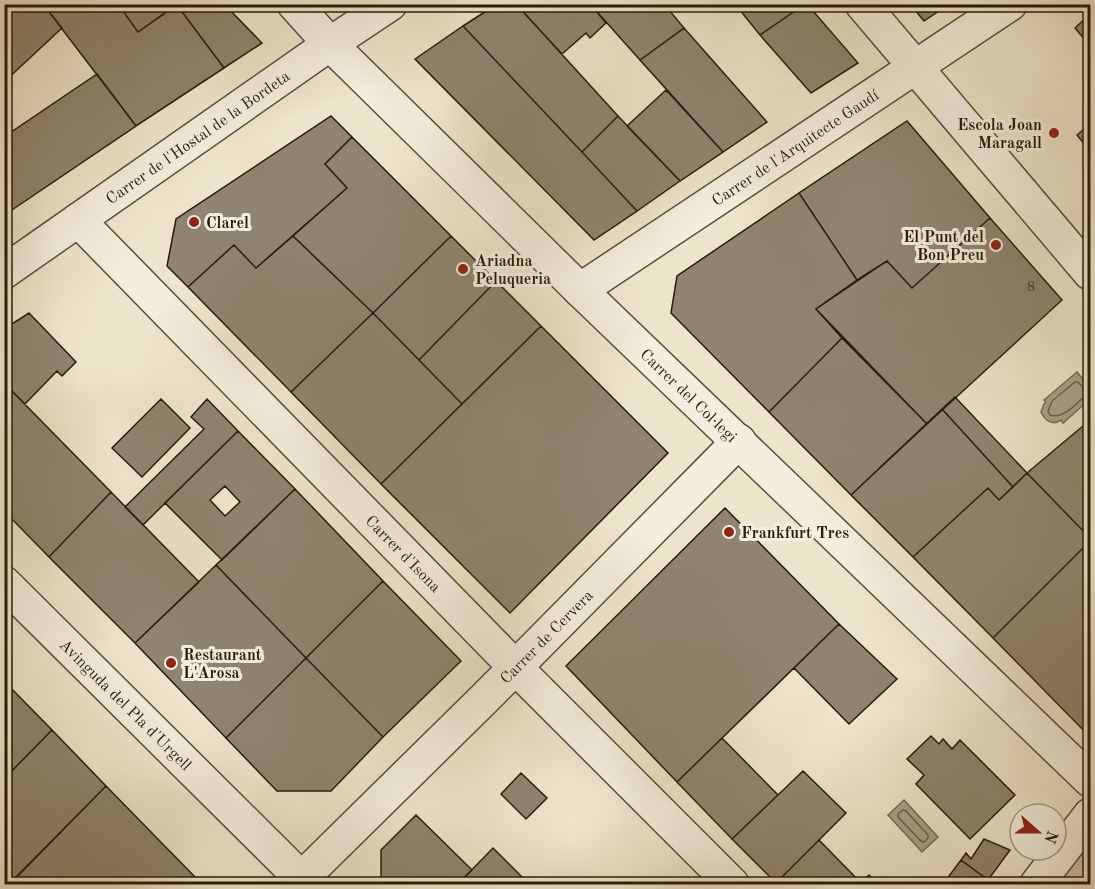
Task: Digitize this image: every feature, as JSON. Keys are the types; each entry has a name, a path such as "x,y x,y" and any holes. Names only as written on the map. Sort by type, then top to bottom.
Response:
{"street":[{"name":"Carrer del Col·legi","path":"294,4 330,44 580,290 1090,780"},
{"name":"Carrer de l'Hostal de la Bordeta","path":"4,272 390,4"},
{"path":"862,4 1090,273"},
{"name":"Carrer de l'Arquitecte Gaudí","path":"580,290 1010,4"},
{"name":"Carrer d'Isona","path":"78,220 516,668 732,885"},
{"name":"Carrer de Cervera","path":"302,883 352,828 516,668 738,441"},
{"name":"Avinguda del Pla d'Urgell","path":"4,583 248,825 302,883"},
{"path":"1037,885 1090,815"}],"shaded area":[{"path":"1090,849 1090,884 1057,884 1085,850"}],"water":[{"path":"1077,372 1090,388 1090,399 1063,423 1061,420 1055,423 1050,422 1041,412 1046,402 1044,400"},
{"path":"904,800 938,837 922,852 888,815"}],"building":[{"path":"4,4 43,4 62,28 4,82"},
{"path":"43,4 118,4 138,32 177,5 224,68 136,126"},
{"path":"118,4 177,4 138,32"},
{"path":"224,4 262,43 224,68 177,5"},
{"path":"497,4 516,4 618,116 582,152 463,26"},
{"path":"516,4 590,4 606,23 590,38 586,33 562,54"},
{"path":"590,4 664,4 684,28 640,60"},
{"path":"735,4 805,4 760,35"},
{"path":"805,4 858,63 811,93 760,35"},
{"path":"910,4 947,4 948,5 924,21"},
{"path":"1090,14 1090,46 1075,28"},
{"path":"463,26 637,211 594,240 415,59"},
{"path":"684,28 767,122 723,152 640,60"},
{"path":"97,74 136,126 6,214 4,213 4,137"},
{"path":"666,90 723,152 680,181 627,126"},
{"path":"331,116 352,137 325,164 347,188 256,268 234,245 188,287 167,266 176,219"},
{"path":"618,116 680,181 637,211 582,152"},
{"path":"907,121 990,218 912,288 887,261 857,280 799,193"},
{"path":"1090,124 1090,151 1077,135"},
{"path":"352,137 451,236 373,313 293,236 347,188 325,164"},
{"path":"799,193 857,280 816,309 842,338 769,412 671,313 677,276"},
{"path":"990,218 1062,300 927,424 816,309 887,261 912,288"},
{"path":"293,236 373,313 291,392 188,287 234,245 256,268"},
{"path":"451,236 496,281 419,360 373,313"},
{"path":"496,281 541,326 462,404 419,360"},
{"path":"29,313 76,362 62,376 57,371 25,404 4,383 4,329"},
{"path":"373,313 462,404 381,484 291,392"},
{"path":"541,326 668,453 510,613 381,484"},
{"path":"842,338 927,424 851,495 769,412"},
{"path":"4,383 111,492 49,557 4,511"},
{"path":"955,397 1027,473 1013,487 942,409"},
{"path":"161,399 190,428 142,477 112,448"},
{"path":"207,399 238,431 143,525 125,507 204,429 191,417"},
{"path":"942,409 1013,487 999,500 988,488 913,557 851,495"},
{"path":"1090,420 1090,538 1027,473"},
{"path":"238,431 295,489 222,560 165,503","holes":["225,486 240,502 225,516 210,500"]},
{"path":"1027,473 1090,538 1090,541 993,638 913,557 988,488 999,500"},
{"path":"295,489 383,581 306,658 216,565"},
{"path":"111,492 199,582 135,643 49,557"},
{"path":"725,508 839,624 677,782 566,666"},
{"path":"1090,541 1090,737 993,638"},
{"path":"216,565 306,658 226,738 135,643"},
{"path":"383,581 461,661 383,737 306,658"},
{"path":"839,624 897,679 849,724 794,668"},
{"path":"306,658 383,737 331,791 277,791 226,738"},
{"path":"4,681 52,730 4,779"},
{"path":"52,730 106,786 9,884 4,884 4,779"},
{"path":"931,736 939,744 943,739 952,749 960,740 1015,795 970,839 916,784 924,775 907,759"},
{"path":"722,738 778,795 732,839 677,782"},
{"path":"803,771 846,813 776,883 732,839"},
{"path":"521,773 547,798 526,819 501,794"},
{"path":"106,786 196,878 196,884 20,884 15,879"},
{"path":"416,815 472,870 458,884 381,884 381,850"},
{"path":"984,839 1008,849 1008,853 988,880 961,860 966,853 971,859"},
{"path":"819,840 861,883 777,884 776,883"},
{"path":"493,848 529,884 458,884"},
{"path":"961,860 988,880 985,884 943,884"},
{"path":"869,875 878,884 860,884"}],"place":[{"name":"Escola Joan Maragall","path":"1054,133"},
{"name":"Clarel","path":"194,222"},
{"name":"El Punt del Bon Preu","path":"996,245"},
{"name":"Ariadna Peluqueria","path":"463,269"},
{"name":"Frankfurt Tres","path":"729,532"},
{"name":"Restaurant L'Arosa","path":"171,663"}]}
